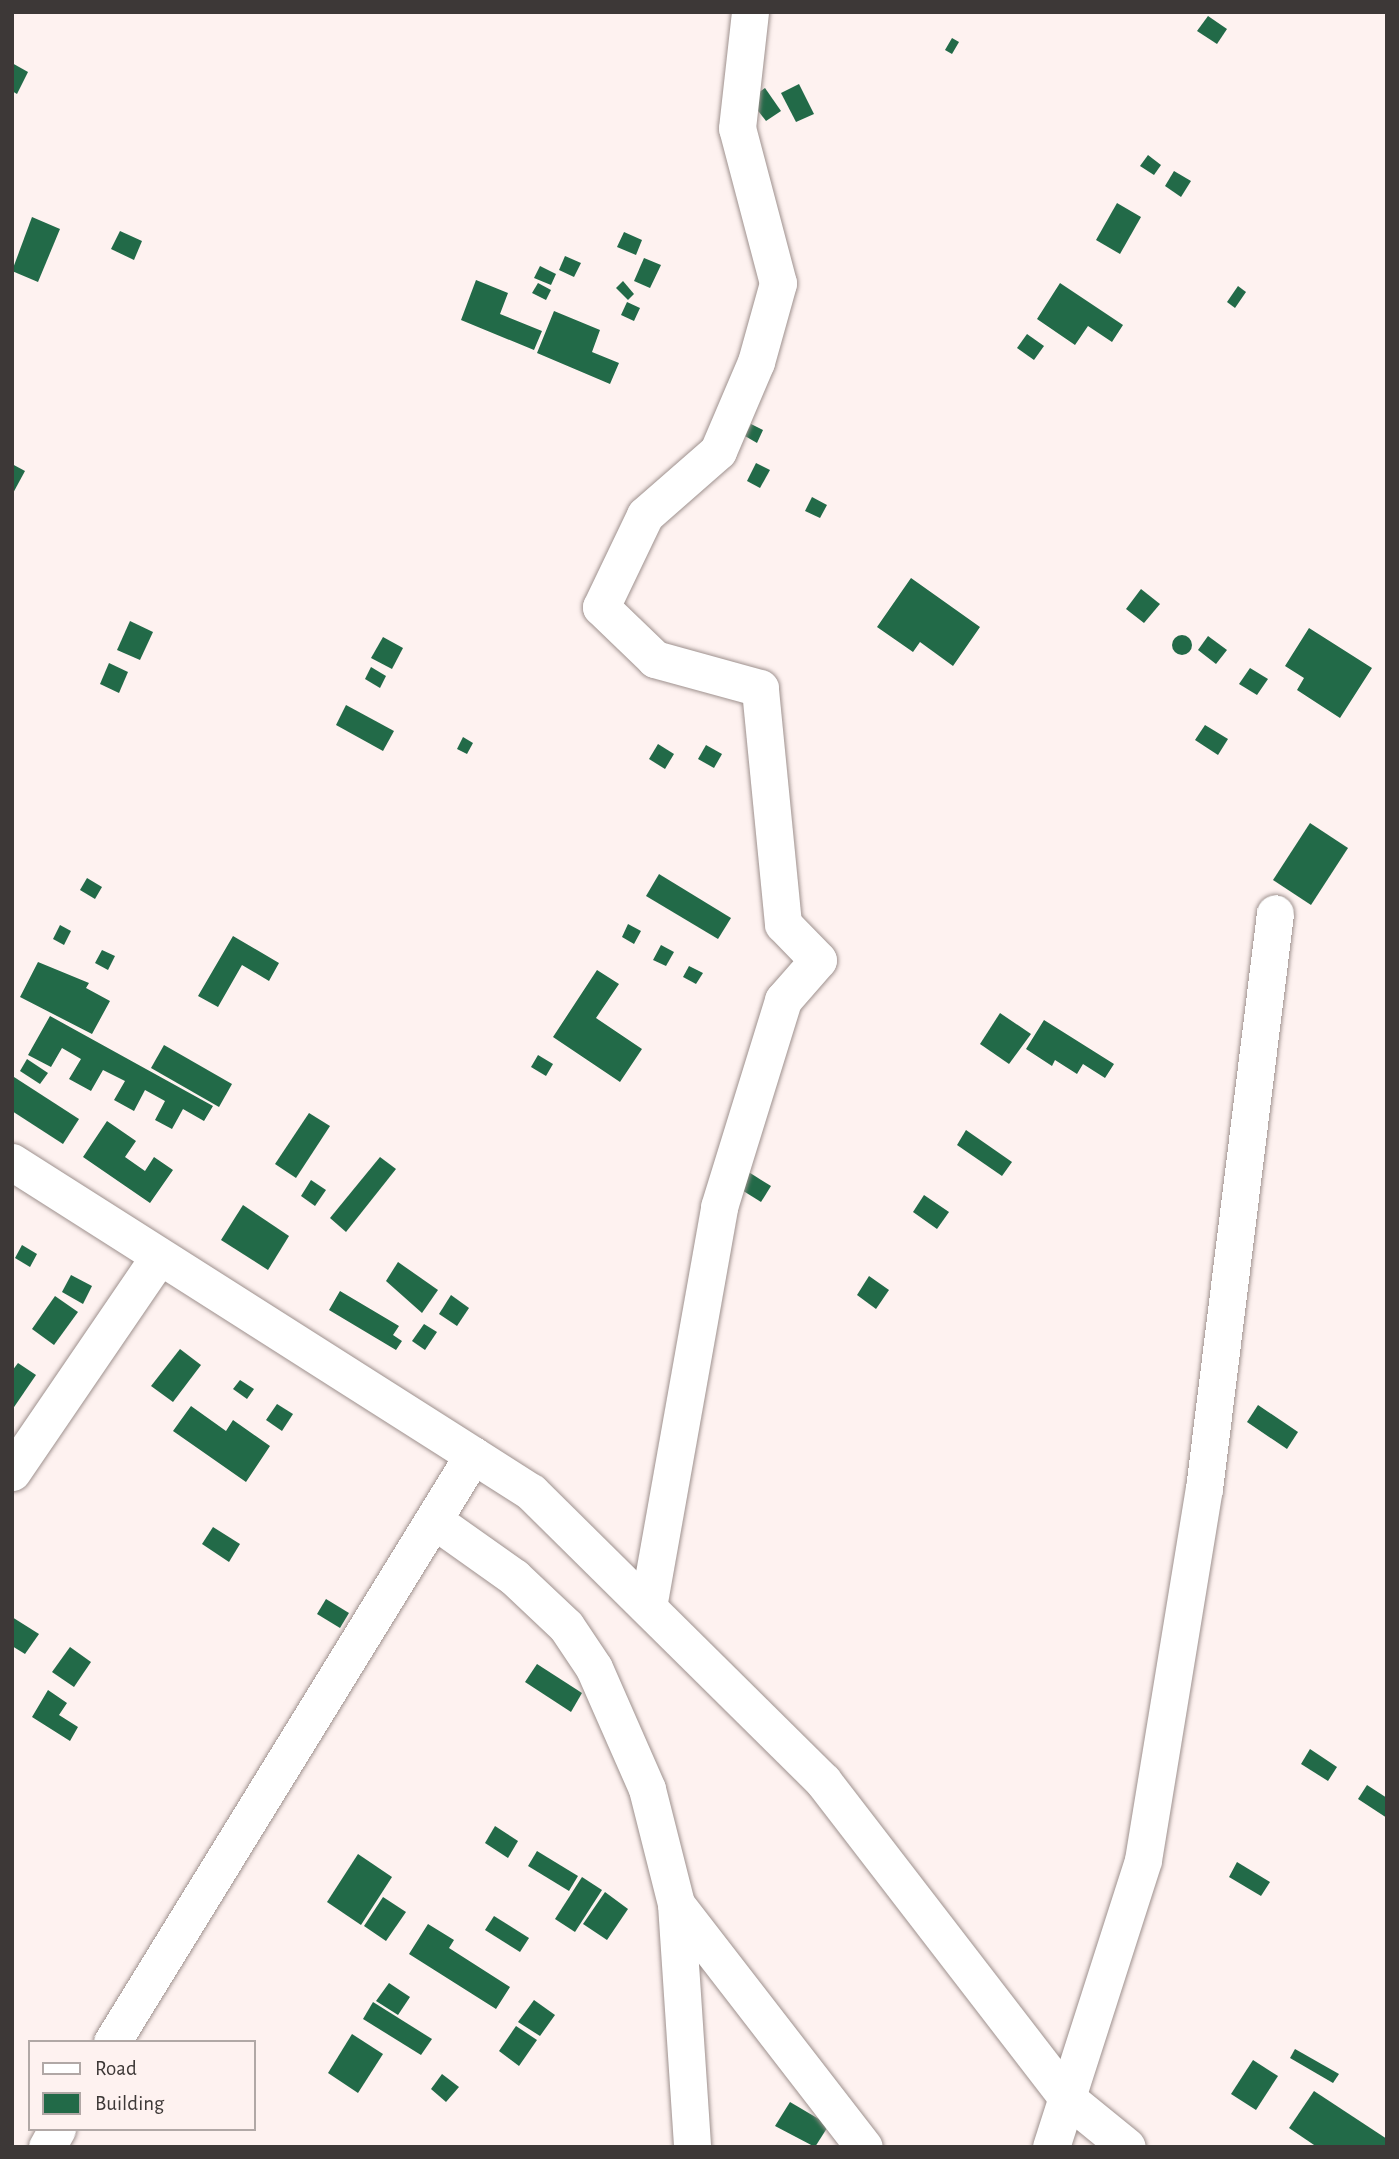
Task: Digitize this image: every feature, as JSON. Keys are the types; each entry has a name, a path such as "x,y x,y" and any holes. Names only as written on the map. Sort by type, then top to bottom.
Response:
{"street":[{"path":"648,1607 719,1207 782,1000 818,960 783,924 760,688 655,659 601,607 645,515 718,451 757,362 778,283 737,128 750,12"},
{"path":"1051,2147 1143,1860 1204,1489 1275,913"},
{"path":"12,1162 158,1258 531,1492 823,1782 1067,2098 1127,2147"},
{"path":"12,1472 158,1258"},
{"path":"113,2040 435,1521 473,1455"},
{"path":"435,1521 514,1577 566,1626 594,1668 647,1788 676,1905 692,2147"},
{"path":"676,1905 864,2147"},
{"path":"47,2147 56,2131"}],"building":[{"path":"1208,16 1227,29 1217,44 1197,31"},
{"path":"952,38 959,42 952,54 945,50"},
{"path":"12,63 28,72 17,94 12,91"},
{"path":"799,84 814,114 796,122 781,93"},
{"path":"765,88 781,111 766,121 749,99"},
{"path":"1148,155 1161,165 1154,175 1140,166"},
{"path":"1174,171 1191,181 1181,197 1165,186"},
{"path":"1117,203 1141,217 1120,254 1096,240"},
{"path":"32,217 60,229 38,282 12,271"},
{"path":"120,231 142,241 134,260 111,249"},
{"path":"624,232 642,240 636,255 617,247"},
{"path":"565,256 581,263 574,277 559,270"},
{"path":"644,258 661,265 650,288 634,281"},
{"path":"540,266 556,274 551,285 534,278"},
{"path":"476,280 508,293 500,314 542,331 534,350 461,320"},
{"path":"623,281 634,294 628,300 616,288"},
{"path":"538,283 551,290 546,300 532,293"},
{"path":"1060,283 1123,325 1112,342 1088,326 1075,345 1037,319"},
{"path":"1238,286 1246,292 1235,308 1227,302"},
{"path":"627,302 640,308 634,321 621,315"},
{"path":"554,311 600,330 592,352 619,363 610,384 537,353"},
{"path":"1027,334 1044,346 1034,360 1017,348"},
{"path":"751,424 763,430 757,443 745,436"},
{"path":"756,463 770,470 760,488 747,481"},
{"path":"12,464 25,471 12,495"},
{"path":"812,497 827,505 820,518 805,511"},
{"path":"911,578 980,627 953,666 920,642 913,652 877,627"},
{"path":"1141,589 1160,604 1144,623 1126,609"},
{"path":"130,621 153,632 140,660 117,650"},
{"path":"1309,628 1372,668 1340,718 1297,690 1304,678 1285,666"},
{"path":"1182,635 1189,638 1192,645 1189,652 1182,655 1175,652 1172,645 1175,638"},
{"path":"1208,636 1227,650 1216,664 1198,650"},
{"path":"383,637 403,648 392,669 371,658"},
{"path":"109,663 128,672 119,693 100,684"},
{"path":"371,667 386,676 380,688 365,679"},
{"path":"1250,668 1268,679 1257,695 1239,684"},
{"path":"346,705 394,731 383,751 336,725"},
{"path":"1205,725 1228,739 1218,755 1195,740"},
{"path":"463,737 473,743 467,754 457,749"},
{"path":"658,744 674,754 665,769 649,759"},
{"path":"706,745 722,754 714,768 698,759"},
{"path":"1310,823 1348,848 1311,905 1273,880"},
{"path":"659,874 731,918 718,939 646,896"},
{"path":"87,878 102,887 95,899 80,890"},
{"path":"628,924 641,931 634,944 622,937"},
{"path":"60,925 71,931 64,945 53,939"},
{"path":"233,936 279,963 269,981 242,965 218,1007 198,996"},
{"path":"661,945 674,952 666,966 653,960"},
{"path":"102,950 115,956 108,970 95,963"},
{"path":"38,962 89,983 86,988 110,1001 92,1034 20,997"},
{"path":"689,966 703,973 696,984 683,977"},
{"path":"597,970 619,984 596,1018 642,1049 620,1082 553,1037"},
{"path":"1000,1013 1031,1034 1009,1064 980,1044"},
{"path":"50,1016 213,1106 204,1121 183,1109 172,1129 155,1120 165,1101 145,1090 134,1111 114,1100 125,1081 103,1070 91,1091 69,1079 81,1059 62,1048 51,1067 28,1055"},
{"path":"1044,1020 1114,1064 1105,1078 1083,1064 1077,1074 1055,1060 1052,1066 1026,1049"},
{"path":"164,1045 232,1084 219,1107 151,1068"},
{"path":"538,1055 553,1064 546,1076 531,1067"},
{"path":"27,1059 48,1073 40,1084 20,1071"},
{"path":"14,1077 79,1119 63,1144 12,1111"},
{"path":"309,1113 330,1126 296,1178 275,1164"},
{"path":"107,1121 136,1141 125,1157 145,1171 154,1157 173,1170 150,1203 83,1157"},
{"path":"966,1130 1012,1162 1002,1176 957,1145"},
{"path":"380,1157 396,1169 346,1232 330,1218"},
{"path":"747,1171 771,1186 761,1202 737,1187"},
{"path":"311,1180 326,1190 315,1206 301,1196"},
{"path":"924,1195 949,1212 937,1229 913,1212"},
{"path":"243,1205 289,1236 268,1270 221,1240"},
{"path":"22,1245 37,1254 30,1267 15,1258"},
{"path":"398,1262 438,1290 422,1313 386,1281"},
{"path":"71,1275 92,1286 83,1304 62,1292"},
{"path":"869,1276 889,1290 876,1309 857,1295"},
{"path":"340,1291 399,1326 393,1335 402,1341 396,1350 329,1310"},
{"path":"451,1295 469,1308 457,1326 439,1314"},
{"path":"55,1296 78,1312 54,1345 32,1329"},
{"path":"424,1324 437,1332 425,1350 412,1341"},
{"path":"180,1349 201,1365 173,1402 151,1386"},
{"path":"18,1363 36,1375 12,1410 12,1371"},
{"path":"240,1380 254,1389 247,1399 233,1389"},
{"path":"277,1404 293,1414 282,1431 266,1420"},
{"path":"1258,1405 1298,1432 1287,1449 1247,1422"},
{"path":"191,1406 226,1431 233,1420 270,1446 246,1482 173,1431"},
{"path":"213,1527 240,1544 229,1562 202,1544"},
{"path":"326,1599 349,1613 340,1628 317,1614"},
{"path":"12,1617 39,1634 25,1654 12,1646"},
{"path":"70,1647 91,1662 74,1687 52,1672"},
{"path":"537,1664 582,1693 571,1712 525,1682"},
{"path":"48,1690 67,1703 59,1715 78,1727 70,1741 32,1717"},
{"path":"1310,1749 1337,1767 1328,1781 1301,1764"},
{"path":"1367,1785 1387,1798 1387,1818 1358,1799"},
{"path":"495,1826 518,1841 508,1858 485,1843"},
{"path":"537,1851 578,1876 569,1891 528,1866"},
{"path":"358,1854 392,1877 361,1925 327,1902"},
{"path":"1237,1862 1270,1882 1261,1896 1229,1877"},
{"path":"582,1877 602,1890 575,1932 555,1919"},
{"path":"605,1892 628,1909 607,1940 583,1924"},
{"path":"383,1897 406,1912 386,1941 364,1926"},
{"path":"494,1916 529,1938 520,1952 485,1930"},
{"path":"428,1924 454,1940 449,1948 510,1987 496,2009 409,1954"},
{"path":"389,1983 410,1997 398,2015 376,2001"},
{"path":"534,2000 555,2015 540,2036 518,2022"},
{"path":"373,2002 432,2039 421,2055 363,2019"},
{"path":"516,2026 537,2040 519,2066 499,2051"},
{"path":"352,2034 383,2054 358,2093 328,2073"},
{"path":"1295,2049 1339,2074 1333,2083 1290,2058"},
{"path":"1253,2060 1278,2076 1256,2110 1231,2094"},
{"path":"442,2074 459,2087 446,2102 431,2089"},
{"path":"1314,2091 1387,2139 1387,2147 1317,2147 1289,2128"},
{"path":"790,2102 829,2125 815,2147 775,2126"}]}
